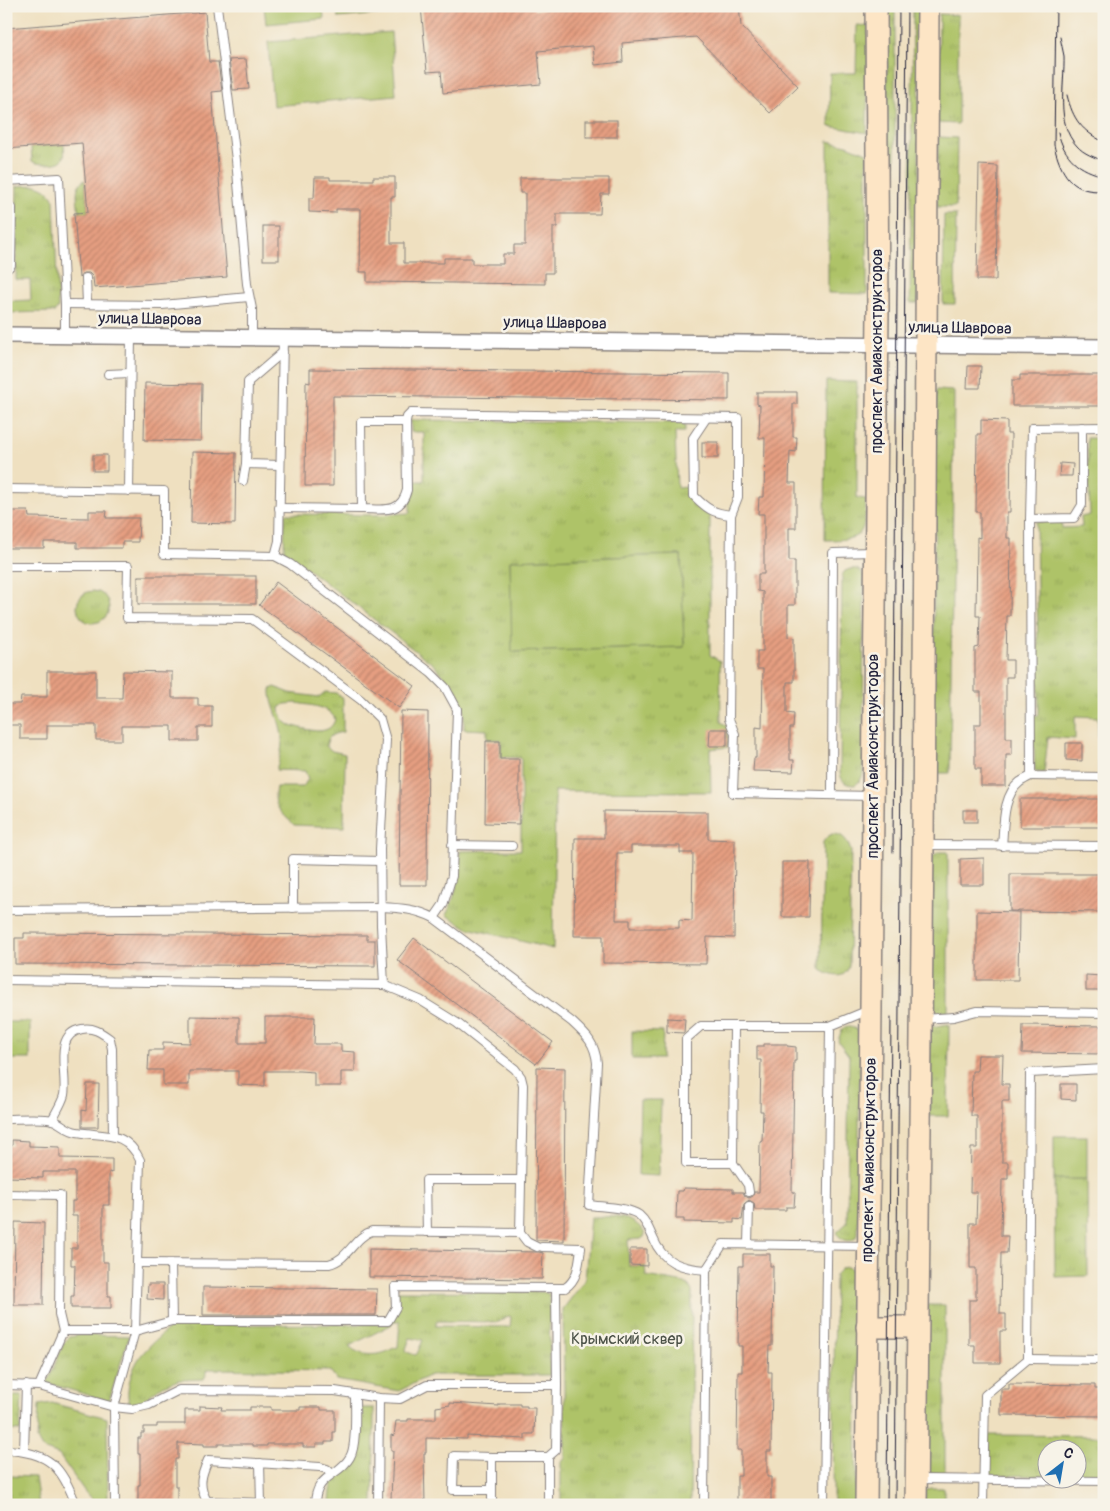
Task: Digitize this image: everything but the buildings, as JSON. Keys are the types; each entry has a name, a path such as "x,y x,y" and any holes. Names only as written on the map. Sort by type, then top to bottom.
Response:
{"street":[{"name":"проспект Авиаконструкторов","path":"866,1505 878,344 876,6"},
{"path":"916,1505 923,846 928,6"},
{"name":"улица Шаврова","path":"6,335 252,337 283,345 878,344 1104,346"},
{"path":"867,1327 917,1327"}],"lane":[{"path":"217,6 236,160 247,284 252,309 252,337"},
{"path":"6,181 59,178 65,336"},
{"path":"6,208 12,208 11,265 6,270"},
{"path":"86,278 87,304"},
{"path":"65,304 162,305 250,297"},
{"path":"129,491 130,336"},
{"path":"243,481 246,464 248,382 283,345"},
{"path":"274,556 279,541 283,345"},
{"path":"108,374 130,373"},
{"path":"279,508 391,509 399,506 405,499 407,490 406,422 407,417 411,413 738,418 738,497 731,515 729,719 735,734 734,793 873,796"},
{"path":"707,417 694,438 694,496 704,506 717,513 731,515"},
{"path":"362,509 361,422 406,422"},
{"path":"1030,519 1074,518 1082,505 1082,427"},
{"path":"1030,776 1032,428 1104,427"},
{"path":"246,464 280,465"},
{"path":"6,489 164,491 164,554 274,556 298,570 431,672 446,687 457,709 452,876 443,905 434,918"},
{"path":"832,796 833,553 875,552"},
{"path":"6,566 128,566 128,618 252,619 361,700 380,719 386,740 380,861 384,985"},
{"path":"1002,846 1004,814 1013,790 1020,782 1030,776 1104,777"},
{"path":"452,845 512,846"},
{"path":"923,846 1104,846"},
{"path":"293,908 293,859 380,861"},
{"path":"6,910 381,907 423,912 434,918 572,1022 585,1035 595,1050 597,1063 589,1205 627,1210 638,1214 647,1224 655,1243 667,1258 678,1266 706,1270"},
{"path":"6,980 384,985 420,1000 457,1023 514,1069 521,1077 523,1085 520,1233 527,1242 539,1247 581,1248 576,1276 571,1284 565,1288 395,1288 396,1307 388,1321 172,1321 135,1331 63,1331"},
{"path":"733,1163 686,1163 686,1039 701,1026 830,1026 871,1009"},
{"path":"921,1019 954,1017 977,1011 1104,1013"},
{"path":"734,1026 733,1163 748,1185 749,1192"},
{"path":"824,1505 830,1026"},
{"path":"52,1120 64,1095 64,1046 68,1036 77,1030 89,1028 100,1031 110,1039 112,1050 113,1136"},
{"path":"1028,1359 1030,1073 1104,1069"},
{"path":"6,1119 52,1120 74,1132 113,1136 124,1140 134,1148 140,1160 135,1331 114,1407 115,1505"},
{"path":"427,1232 426,1180 521,1180"},
{"path":"6,1194 60,1195 59,1314 63,1331 39,1386"},
{"path":"748,1244 749,1206"},
{"path":"138,1264 329,1264 336,1263 364,1233 372,1231 520,1233"},
{"path":"704,1505 706,1270 723,1244 868,1246"},
{"path":"171,1264 172,1321"},
{"path":"492,1490 454,1490 454,1456 548,1457 556,1450 556,1288"},
{"path":"983,1505 985,1395 1028,1359 1104,1360"},
{"path":"6,1385 39,1386 114,1407 132,1409 149,1405 179,1390 335,1391 379,1398 400,1399 427,1385 557,1385"},
{"path":"24,1451 26,1385"},
{"path":"315,1505 318,1489 331,1473 345,1464 354,1449 355,1395"},
{"path":"378,1505 379,1398"},
{"path":"6,1450 24,1451 45,1458 61,1471 76,1505"},
{"path":"492,1457 492,1505"},
{"path":"548,1457 548,1505"},
{"path":"260,1463 261,1504 207,1501 201,1491 202,1474 208,1460 260,1463 320,1467 327,1468 331,1473"},
{"path":"916,1479 1104,1481"}],"green space":[{"path":"264,6 323,6 324,19 266,24"},
{"path":"337,6 378,6 379,14 338,18"},
{"path":"887,6 895,6 895,173 887,173"},
{"path":"913,6 920,6 918,303 910,303"},
{"path":"939,14 958,15 958,124 938,123"},
{"path":"857,25 868,26 867,133 829,126 830,73 856,73"},
{"path":"391,32 396,95 273,106 268,42"},
{"path":"938,137 957,138 956,207 937,207"},
{"path":"828,141 847,145 867,153 867,294 828,293"},
{"path":"64,144 64,157 60,162 47,164 32,161 31,147"},
{"path":"85,180 88,212 79,213 78,189 81,182"},
{"path":"36,185 47,190 54,200 58,308 55,312 6,313 6,292 9,293 10,301 31,300 30,280 16,280 17,186"},
{"path":"944,215 956,215 955,304 943,304"},
{"path":"826,381 857,382 857,498 866,499 863,528 854,537 838,540 825,540"},
{"path":"936,390 954,391 950,773 932,773"},
{"path":"411,420 685,423 685,432 675,432 677,488 688,487 690,496 710,516 710,655 720,661 721,722 728,726 728,747 710,749 711,792 555,791 553,949 468,928 446,915 457,883 460,851 521,850 521,758 501,757 501,740 487,739 487,730 464,729 464,709 456,690 434,665 284,551 285,514 375,515 410,513 410,481 424,481 424,432 411,432","holes":["681,555 684,647 513,652 510,560"]},
{"path":"1087,438 1104,438 1104,774 1099,774 1098,717 1075,716 1075,739 1048,737 1044,773 1035,772 1033,716 1039,715 1036,522 1061,521 1062,528 1082,527 1081,517 1090,515"},
{"path":"681,555 684,647 512,652 510,560"},
{"path":"850,569 858,570 864,576 863,774 860,781 855,785 844,782 840,773 842,575"},
{"path":"93,591 105,595 109,607 105,619 93,623 81,619 77,607 81,595"},
{"path":"275,687 290,693 319,697 325,692 336,693 343,698 343,732 336,733 328,739 326,746 332,751 345,754 344,827 294,825 279,809 275,800 276,787 303,787 308,779 305,771 276,770 281,751 282,736 272,700 271,689","holes":["297,703 328,711 335,719 333,724 330,728 321,731 288,724 284,720 280,708 285,704"]},
{"path":"832,834 844,838 851,851 849,965 845,973 838,976 821,970 823,842"},
{"path":"938,852 948,852 948,1012 930,1012 932,857"},
{"path":"6,1022 30,1022 30,1059 6,1059"},
{"path":"949,1024 948,1116 929,1116 930,1027"},
{"path":"852,1027 860,1035 858,1234 850,1241 844,1240 836,1233 847,1223 849,1056 838,1041 842,1029"},
{"path":"632,1031 663,1032 662,1059 632,1059"},
{"path":"640,1100 661,1100 659,1176 638,1175"},
{"path":"1054,1136 1087,1136 1087,1179 1054,1179"},
{"path":"1054,1179 1087,1179 1088,1276 1055,1277"},
{"name":"Крымский сквер","path":"590,1217 613,1217 628,1219 634,1222 645,1234 641,1239 628,1240 629,1266 645,1266 646,1276 685,1283 692,1291 690,1505 561,1505 561,1462 565,1459 563,1309 585,1280"},
{"path":"847,1267 854,1271 858,1279 856,1505 833,1505 835,1275 842,1268"},
{"path":"397,1291 543,1292 549,1294 550,1375 430,1375 399,1391 336,1380 331,1371 208,1369 204,1379 179,1380 162,1386 138,1404 129,1402 130,1380 138,1360 149,1346 172,1325 389,1324","holes":["510,1316 510,1327 436,1326 436,1321 499,1322 505,1317","393,1321 400,1321 398,1347 386,1352 372,1354 357,1352 349,1346 391,1325","410,1338 423,1340 417,1354 407,1352 406,1349"]},
{"path":"927,1305 945,1305 945,1474 926,1473"},
{"path":"81,1335 129,1336 109,1401 47,1383 64,1343 70,1337"},
{"path":"6,1396 22,1396 20,1431 6,1430"},
{"path":"52,1403 107,1418 108,1505 97,1505 85,1492 59,1455 43,1449 37,1440 39,1405"},
{"path":"360,1408 374,1408 373,1505 330,1505 333,1482 339,1475 358,1462"},
{"path":"988,1435 1104,1436 1104,1476 1088,1476 1088,1438 1038,1438 1038,1476 987,1475"},
{"path":"10,1476 35,1477 39,1505 9,1505"},
{"path":"931,1488 944,1488 944,1505 925,1505 925,1491"}],"tram line":[{"path":"893,852 899,6"},
{"path":"895,1505 907,6"},
{"path":"1056,6 1054,145 1064,173 1074,184 1088,190 1104,191"},
{"path":"1060,37 1064,56 1063,115 1066,126 1070,137 1080,149 1104,161"},
{"path":"1067,95 1072,111 1080,124 1090,134 1104,142"},
{"path":"1058,132 1064,149 1074,162 1087,170 1104,176"},
{"path":"887,1505 891,1017"}]}
